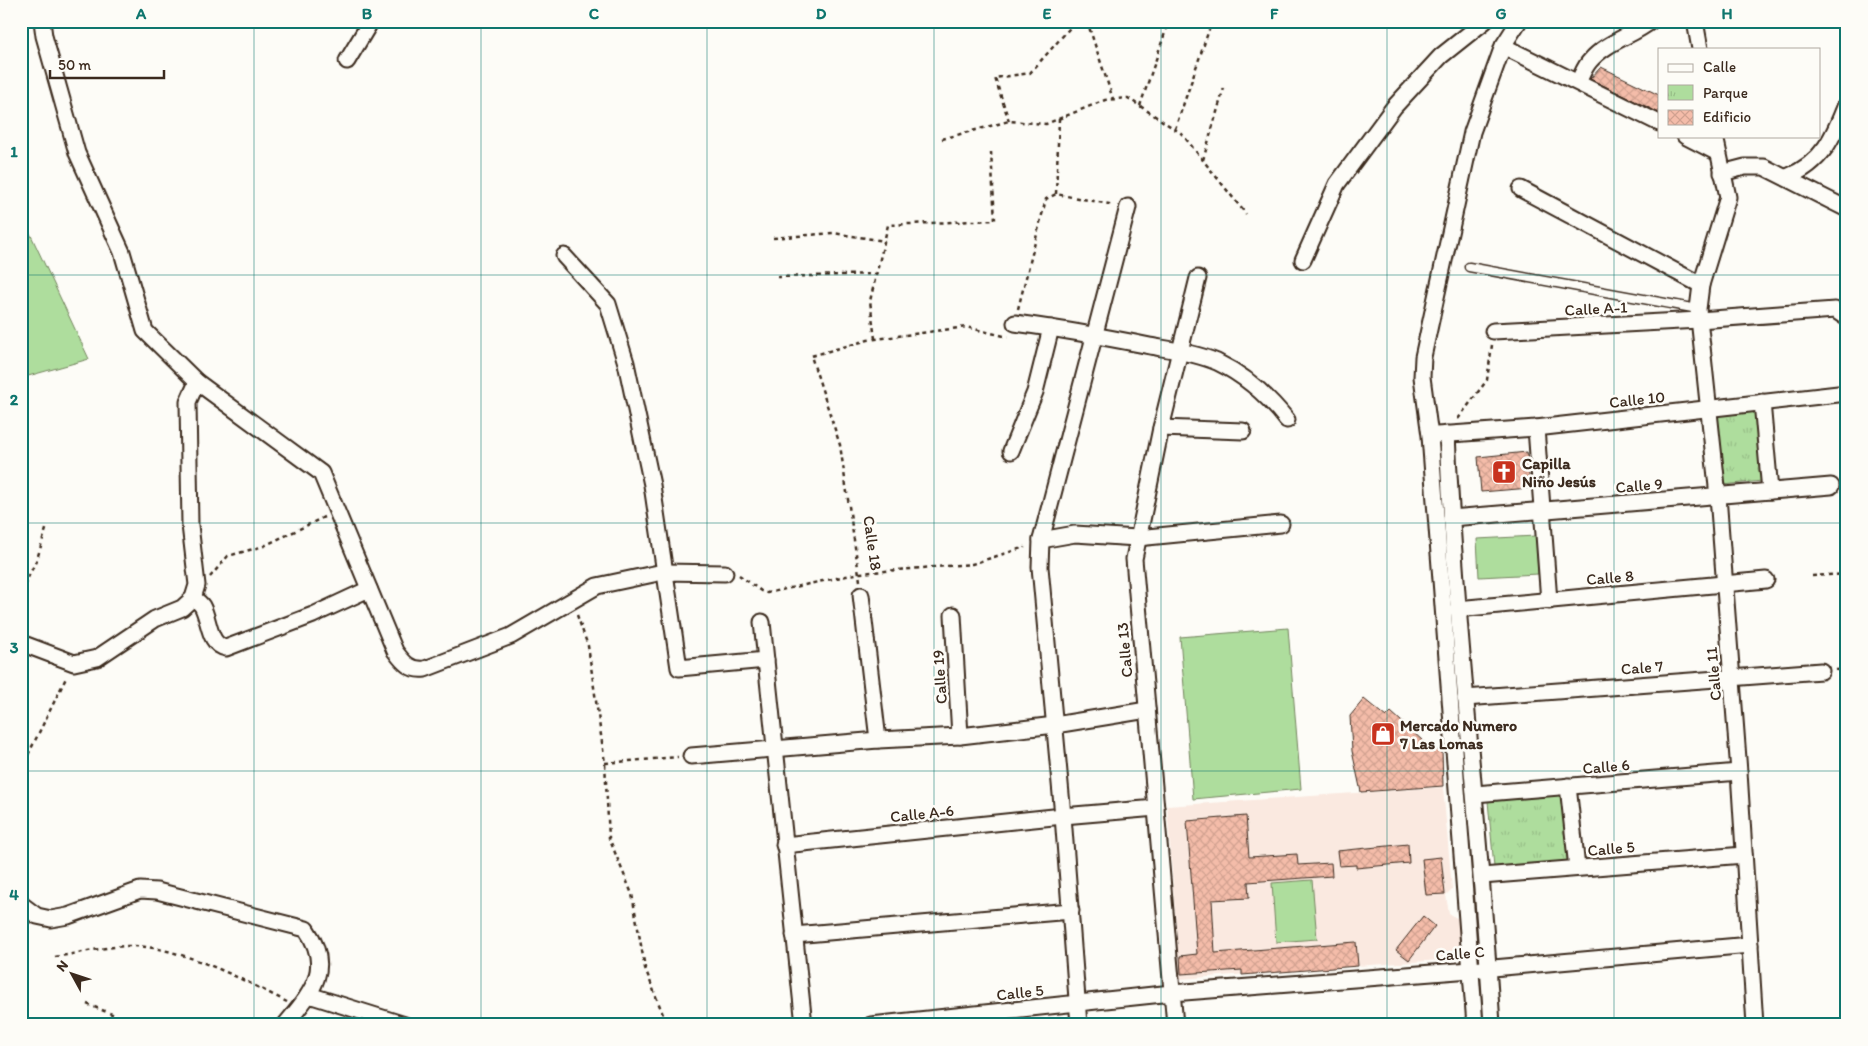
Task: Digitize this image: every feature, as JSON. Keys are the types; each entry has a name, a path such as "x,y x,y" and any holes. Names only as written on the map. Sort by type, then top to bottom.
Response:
{"street":[{"path":"42,21 44,36 78,153 122,252 145,331 197,382 321,473 395,651 408,666 416,670 425,669 511,636 597,586 663,572 724,573"},
{"path":"348,61 371,21"},
{"path":"1303,260 1337,184 1394,107 1441,56 1485,21"},
{"path":"1475,1025 1430,436 1422,377 1423,358 1472,132 1503,46 1519,21"},
{"path":"1578,82 1589,61 1600,52 1638,32 1651,21"},
{"path":"1696,21 1700,48"},
{"path":"1503,46 1658,122"},
{"path":"1787,177 1805,170 1816,160 1836,132 1847,102"},
{"path":"1689,138 1718,154"},
{"name":"Calle 11","path":"1715,138 1728,197 1701,285 1699,315 1707,409 1718,496 1723,584 1739,772 1755,1025"},
{"path":"1722,173 1745,167 1764,167 1847,209"},
{"path":"1521,188 1701,285"},
{"path":"1079,1025 1064,816 1040,567 1040,540 1096,335 1128,207"},
{"path":"564,256 608,304 626,363 652,485 663,572 679,668 766,660"},
{"name":"Calle 13","path":"1175,1025 1134,559 1161,428 1182,352 1198,278"},
{"name":"Calle A-1","path":"1494,331 1699,315 1834,310 1847,318"},
{"path":"1015,323 1096,335 1182,352 1216,362 1237,374 1264,394 1287,420"},
{"path":"1011,451 1034,392 1051,328"},
{"path":"21,643 74,663 97,658 155,619 182,608 193,598 197,586 190,525 188,402 197,382"},
{"name":"Calle 10","path":"1430,436 1536,428 1847,393"},
{"path":"1762,402 1770,491"},
{"path":"1161,428 1243,431"},
{"path":"1536,428 1549,601"},
{"path":"1447,434 1457,609 1482,876 1492,1025"},
{"name":"Calle 9","path":"1451,518 1830,486"},
{"path":"1040,540 1075,534 1137,538 1281,524"},
{"name":"Calle 8","path":"1457,609 1766,580"},
{"path":"193,598 202,605 214,641 220,647 226,648 313,614 369,589"},
{"name":"Calle 18","path":"861,595 878,740"},
{"name":"Calle 19","path":"953,616 960,736"},
{"path":"762,622 804,1025"},
{"name":"Cale 7","path":"1465,698 1821,671"},
{"path":"691,756 878,740 960,736 1055,725 1147,710"},
{"name":"Calle 6","path":"1475,794 1739,772"},
{"path":"1568,786 1576,868"},
{"name":"Calle A-6","path":"784,845 1156,808"},
{"name":"Calle 5","path":"1482,876 1744,855"},
{"path":"21,904 37,916 51,919 68,916 140,890 157,891 224,909 291,923 306,929 317,944 319,974 309,995 284,1025"},
{"path":"794,935 1071,911"},
{"name":"Calle C","path":"1172,993 1471,970 1750,945"},
{"name":"Calle 5","path":"871,1025 1172,993"},
{"path":"309,995 350,1006 404,1025"}],"lane":[{"path":"1469,267 1699,315"}],"path":[{"path":"1009,121 995,78 1030,73 1076,21"},
{"path":"1087,21 1113,99"},
{"path":"1140,106 1169,21"},
{"path":"1174,129 1211,24"},
{"path":"1203,160 1224,88"},
{"path":"942,139 1009,121 1046,124 1105,100 1128,98 1182,134 1246,214"},
{"path":"1056,194 1059,119"},
{"path":"992,152 995,220 888,225 870,301 875,339 966,327 1011,338 1046,199 1056,194 1128,207"},
{"path":"773,238 833,233 885,241"},
{"path":"777,277 876,274"},
{"path":"1447,434 1487,380 1494,331"},
{"name":"Calle 18","path":"861,595 860,573 840,445 811,356 875,339"},
{"path":"193,598 228,556 264,546 337,511"},
{"path":"21,592 37,560 47,526"},
{"path":"724,573 736,573 760,591 767,593 860,573 972,564 1011,553 1040,540"},
{"path":"1812,576 1847,574"},
{"path":"572,602 588,646 605,763 609,838 632,894 645,968 667,1025"},
{"path":"21,769 74,663"},
{"path":"605,763 691,756"},
{"path":"21,759 26,760"},
{"path":"55,957 128,946 170,951 246,981 299,1008"},
{"path":"87,1004 140,1025"}],"shaded area":[{"path":"1443,787 1452,889 1446,895 1449,914 1459,919 1460,953 1454,959 1180,979 1167,806"}],"green space":[{"path":"21,214 89,359 21,378"},
{"path":"1755,411 1762,481 1723,485 1716,415"},
{"path":"1536,536 1538,574 1479,577 1477,539"},
{"path":"1288,628 1301,789 1193,799 1180,637"},
{"path":"1562,794 1568,861 1494,867 1488,801"},
{"path":"1312,880 1317,939 1276,942 1272,883"}],"building":[{"path":"1601,67 1658,95 1658,113 1590,79"},
{"name":"Capilla Niño Jesús","path":"1527,452 1530,488 1481,492 1478,457"},
{"name":"Mercado Numero 7 Las Lomas","path":"1364,699 1386,717 1391,712 1433,750 1442,750 1443,786 1361,792 1352,751 1350,716"},
{"path":"1246,816 1249,857 1297,854 1298,865 1331,863 1332,876 1248,882 1249,898 1212,900 1215,953 1356,942 1358,966 1242,975 1242,970 1181,974 1180,956 1197,954 1187,821"},
{"path":"1408,844 1409,863 1356,868 1356,865 1339,866 1337,851"},
{"path":"1441,857 1445,894 1426,895 1422,859"},
{"path":"1423,916 1435,926 1409,960 1396,950"}],"place":[{"name":"Capilla Niño Jesús","path":"1504,472"},
{"name":"Mercado Numero 7 Las Lomas","path":"1383,734"}]}
